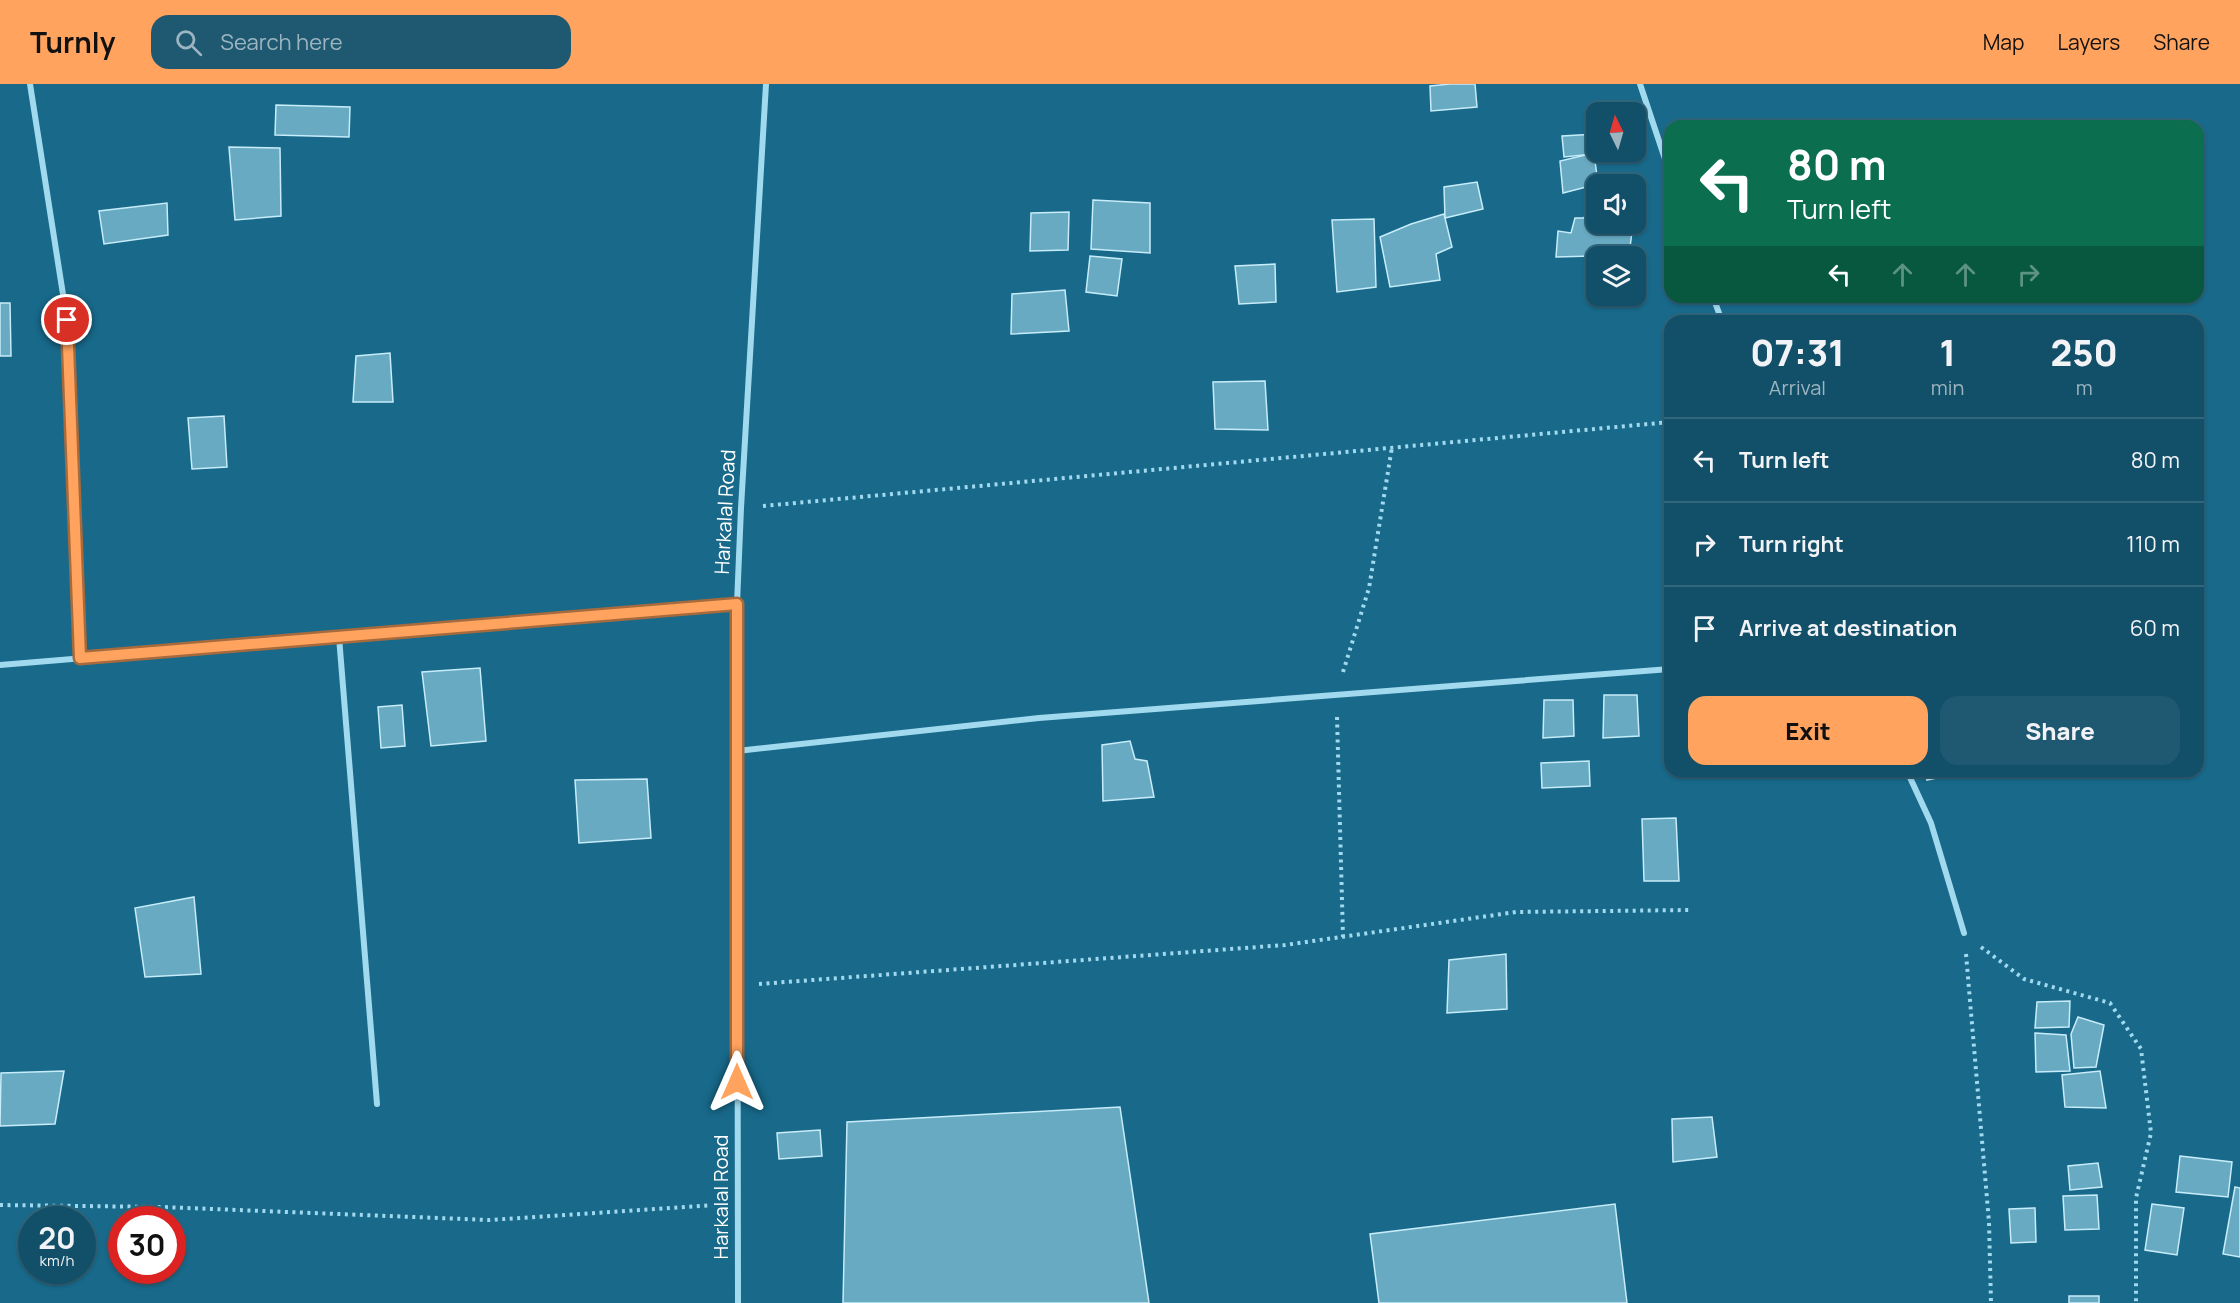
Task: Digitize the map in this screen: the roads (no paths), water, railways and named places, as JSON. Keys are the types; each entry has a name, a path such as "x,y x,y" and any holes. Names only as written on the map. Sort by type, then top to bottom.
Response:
{"street":[{"path":"30,84 67,320 80,658"},
{"name":"Harkalal Road","path":"738,1303 737,604 766,84"},
{"path":"1640,84 1664,156"},
{"path":"0,665 737,604"},
{"path":"339,637 377,1104"},
{"path":"737,750 1039,718 1664,669"},
{"path":"1910,777 1931,823 1964,933"}]}
